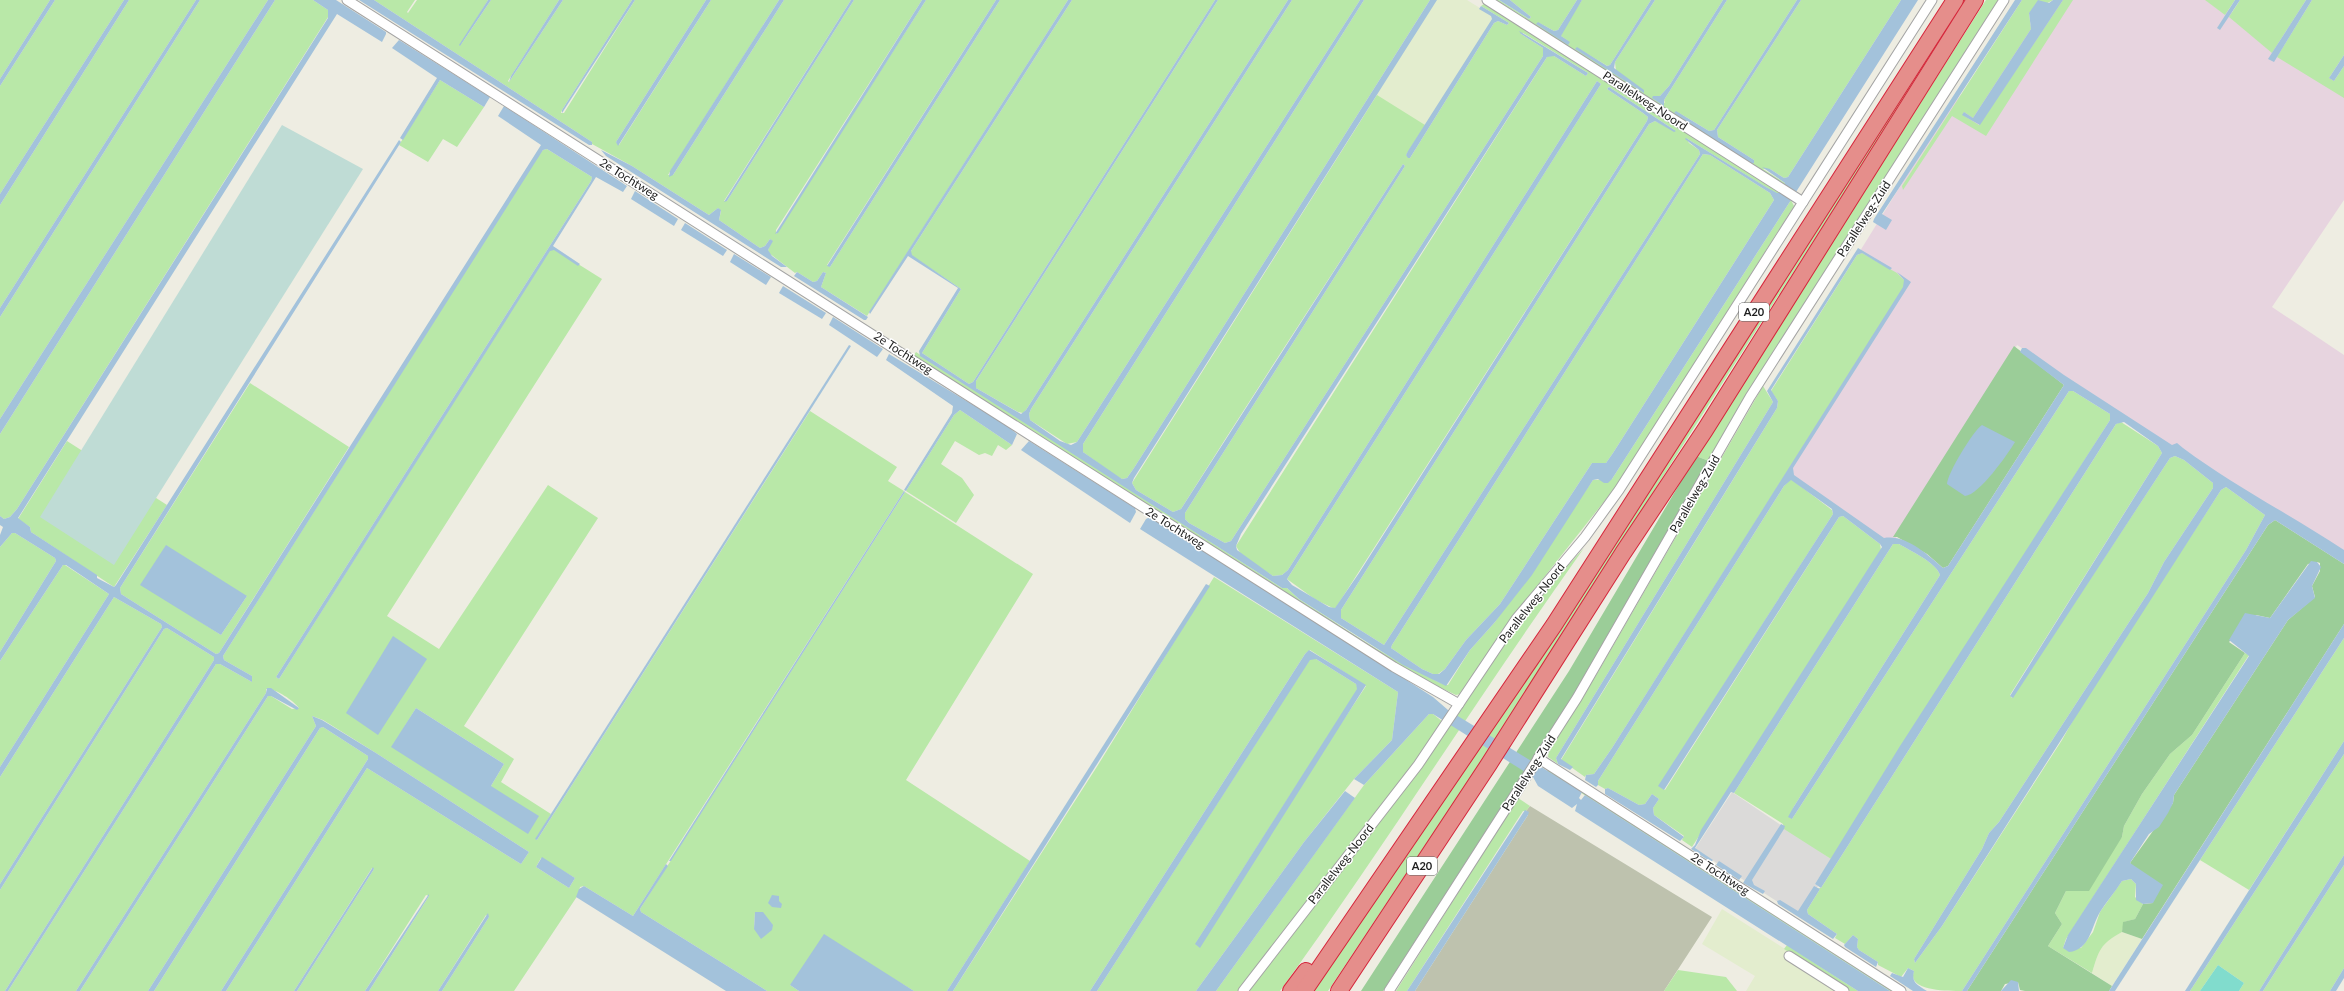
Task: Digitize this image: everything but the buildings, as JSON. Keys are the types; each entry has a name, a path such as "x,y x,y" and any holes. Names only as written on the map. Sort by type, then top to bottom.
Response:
{"highway":[{"name":"A20","path":"1304,991 1472,748 1554,625 1954,0"},
{"name":"A20","path":"1339,991 1490,764 1623,553 1705,430 1975,0"},
{"name":"A20","path":"1292,991 1328,942 1346,931"},
{"name":"A20","path":"1350,991 1355,969"}],"street":[{"name":"2e Tochtweg","path":"347,0 783,276 1457,707"},
{"name":"Parallelweg-Noord","path":"1487,0 1800,200"},
{"name":"Parallelweg-Noord","path":"1244,991 1418,765 1516,619 1585,537 1619,490 1800,200 1932,0"},
{"name":"Parallelweg-Zuid","path":"1389,991 1537,760 1617,631 1750,397 2004,0"},
{"name":"2e Tochtweg","path":"1537,760 1901,991"},
{"path":"1789,956 1844,991"}],"shaded area":[{"path":"50,0 55,0 0,86 0,79"},
{"path":"124,0 129,0 0,205 0,194"},
{"path":"196,0 200,0 0,317 0,308"},
{"path":"268,0 275,0 0,434 0,419"},
{"path":"313,0 336,0 386,32 382,42 337,14 18,518 30,527 31,532 97,575 97,578 114,587 399,140 401,142 120,588 121,594 216,654 219,653 541,145 498,116 504,106 627,186 623,192 596,177 553,246 580,264 578,266 554,250 550,251 279,679 276,677 591,181 592,177 547,149 543,150 223,656 224,660 252,676 252,682 220,664 216,664 8,991 5,991 214,660 214,657 167,628 164,629 0,890 0,884 162,627 161,624 114,597 0,777 0,767 109,594 66,565 63,565 0,661 0,652 56,561 55,558 15,533 12,533 0,547 0,535 3,527 0,525 0,516 4,519 10,517 17,509 328,18 328,10"},
{"path":"359,0 374,0 592,142 592,145 589,145"},
{"path":"488,0 491,0 460,46 459,45"},
{"path":"559,0 563,0 509,82 511,76"},
{"path":"632,0 635,0 562,113 562,110"},
{"path":"706,0 711,0 618,146 616,142"},
{"path":"779,0 784,0 673,175 669,177 670,171"},
{"path":"851,0 854,0 727,201 724,202"},
{"path":"922,0 926,0 778,233 775,234"},
{"path":"996,0 1000,0 830,267 827,266"},
{"path":"1068,0 1072,0 911,251 912,255 961,289 922,353 969,384 973,382 1215,0 1218,0 976,381 976,388 1021,414 1026,410 1288,0 1292,0 1031,409 1029,414 1030,420 1060,441 1071,445 1077,442 1360,0 1364,0 1083,444 1083,452 1122,479 1127,478 1430,0 1437,0 1132,483 1136,490 1173,512 1181,509 1403,164 1405,166 1185,513 1185,519 1189,523 1225,543 1231,541 1543,56 1543,48 1521,34 1519,31 1588,73 1586,76 1554,56 1547,57 1241,534 1236,546 1237,550 1273,576 1282,575 1288,570 1597,81 1601,84 1287,579 1292,585 1329,607 1335,608 1359,573 1647,121 1648,117 1643,113 1607,89 1609,87 1676,131 1674,132 1655,121 1649,124 1341,610 1341,618 1384,645 1700,154 1699,150 1685,139 1686,138 1766,187 1777,193 1782,192 1785,183 1762,167 1770,169 1784,178 1788,177 1901,0 1918,0 1796,192 1789,197 1791,200 1612,479 1608,483 1604,483 1598,479 1593,480 1532,575 1495,622 1470,650 1446,686 1403,665 1299,599 1287,588 1282,588 920,356 919,351 958,288 908,256 870,314 869,312","holes":["1703,154 1710,155 1770,193 1774,200 1606,463 1592,463 1500,604 1466,640 1445,669 1439,674 1433,674 1422,669 1391,648 1392,645"]},
{"path":"1434,0 1467,0 1496,18 1414,147 1361,115"},
{"path":"1499,0 1510,0 1531,17 1529,19"},
{"path":"1577,0 1582,0 1561,36 1570,42 1568,45 1536,24 1538,22 1554,31 1558,30"},
{"path":"1651,0 1655,0 1615,62 1614,68 1644,90 1644,93 1575,49 1577,47 1607,66 1610,65"},
{"path":"1723,0 1727,0 1664,100 1664,106 1652,98 1653,96 1660,96 1669,86"},
{"path":"1797,0 1801,0 1717,130 1718,137 1754,160 1754,163 1751,163 1674,113 1676,111 1709,131 1714,130"},
{"path":"2015,0 2022,0 1882,214 1892,220 1886,230 1873,222 1874,219"},
{"path":"2038,0 2049,3 2053,0 2063,0 1980,125 1962,115 1964,112 1973,118 2031,29 2029,13"},
{"path":"2055,0 2214,0 2344,87 2344,200 2272,307 2344,355 2344,558 2017,345 1894,541 1882,540 1789,473 1860,251 1950,106"},
{"path":"2235,0 2240,0 2220,30 2217,28"},
{"path":"2306,0 2312,0 2274,62 2268,59"},
{"path":"1481,6 1509,23 1507,25 1498,21 1494,23 1410,158 1408,158 1406,155 1408,151 1492,19 1491,16 1479,9"},
{"path":"399,40 490,97 484,107 440,80 403,140 400,138 437,78 392,48"},
{"path":"2344,55 2344,66 2334,81 2329,78"},
{"path":"282,125 363,169 114,565 40,517"},
{"path":"601,150 632,166 709,215 718,208 721,210 719,220 760,248 765,246 770,239 773,241 768,250 772,256 787,267 781,267 606,156"},
{"path":"635,191 678,219 674,226 631,199"},
{"path":"685,223 727,250 723,256 681,230"},
{"path":"1858,248 1892,268 1890,270 1862,253 1857,255 1771,390 1778,401 1777,408 1561,759 1573,767 1570,770 1558,764 1556,758 1773,402 1767,391"},
{"path":"734,254 771,277 766,285 730,262"},
{"path":"797,272 813,282 817,281 823,272 826,273 821,287 868,317 864,320 794,276"},
{"path":"1897,272 1911,282 1793,468 1794,475 1884,538 1900,539 1908,542 1924,552 1943,568 1948,566 2064,385 2020,352 2022,348 2026,348 2064,375 2172,445 2177,443 2202,462 2242,488 2344,550 2344,564 2275,520 2268,525 1967,991 1962,991 2246,550 2265,515 2226,487 2221,490 1942,926 1915,963 1914,959 1982,849 1989,833 1999,822 2148,593 2164,562 2213,488 2213,483 2184,460 2175,456 2170,458 2013,698 2010,696 2162,453 2158,446 2124,422 2116,424 1821,888 1815,884 1900,746 2110,420 2110,414 2073,391 2069,391 1792,819 1788,817 1793,808 1940,575 1934,566 1922,557 1899,544 1893,544 1734,793 1731,792 1695,848 1713,860 1711,862 1691,849 1695,845 1701,830 1882,547 1843,516 1839,517 1664,790 1658,786 1833,514 1832,509 1791,480 1784,486 1598,781 1598,785 1596,787 1585,780 1586,775 1594,774 1612,748 1903,287 1904,280"},
{"path":"783,286 826,313 822,319 779,293"},
{"path":"833,317 883,349 877,357 829,325"},
{"path":"849,345 851,346 537,840 535,839"},
{"path":"889,354 1006,425 1017,434 1012,445 960,410 954,415 906,491 904,490 952,413 953,406 886,360"},
{"path":"1982,425 2015,442 1985,482 1971,494 1965,496 1947,484 1948,479 1967,444"},
{"path":"1029,441 1135,508 1136,512 1130,523 1021,450"},
{"path":"904,491 905,492 671,861 669,861"},
{"path":"1150,517 1433,697 1448,710 1582,792 1579,798 1581,800 1585,795 1890,991 1858,991 1575,811 1577,804 1572,808 1538,786 1533,777 1433,714 1429,714 1364,785 1354,779 1392,740 1398,692 1140,529 1146,519"},
{"path":"166,545 247,596 221,635 140,585"},
{"path":"2311,561 2317,562 2321,567 2312,586 2315,598 2288,620 2174,795 2173,803 2159,827 2149,834 2130,863 2163,885 2153,903 2143,904 2136,900 2136,884 2131,879 2122,881 2100,912 2086,942 2076,950 2069,952 2063,948 2068,935 2249,656 2229,640 2245,613 2270,618"},
{"path":"1206,584 1210,586 953,991 947,991"},
{"path":"2344,624 2344,638 2115,991 2109,991"},
{"path":"393,636 427,659 378,735 346,713"},
{"path":"1309,650 1366,685 1200,948 1195,944 1357,689 1356,684 1316,659 1310,660 1097,991 1090,991 1305,654"},
{"path":"267,688 271,688 299,708 297,710 271,696 268,696 80,991 76,991 266,693"},
{"path":"416,708 504,764 491,786 539,816 528,834 391,747"},
{"path":"312,716 322,720 376,753 529,852 521,864 367,768 226,991 221,991 368,759 368,756 323,727 320,728 154,991 148,991 316,726"},
{"path":"2344,741 2344,754 2190,991 2185,991"},
{"path":"1608,788 1639,805 1645,804 1652,794 1659,799 1653,808 1654,815 1684,837 1680,841 1605,794 1605,789"},
{"path":"1345,791 1355,798 1216,991 1196,991 1304,842"},
{"path":"1732,792 1831,859 1815,884 1818,886 1800,916 1695,849"},
{"path":"1530,806 1712,917 1664,991 1415,991 1528,815 1526,811"},
{"path":"1525,810 1529,812 1528,815 1415,991 1407,991"},
{"path":"1781,824 1785,826 1784,829 1752,880 1754,885 1765,891 1763,894 1743,883"},
{"path":"2344,855 2344,865 2263,991 2259,991"},
{"path":"542,857 575,878 569,888 536,867"},
{"path":"1719,861 1742,876 1739,880 1716,865"},
{"path":"666,864 668,866 640,909 641,912 767,991 726,991 576,897 579,889 584,886 633,916"},
{"path":"373,867 374,869 297,991 294,991"},
{"path":"1814,886 1820,889 1807,910 1808,914 1837,934 1833,939 1778,904 1777,901 1780,900 1798,911"},
{"path":"429,894 369,991 365,991"},
{"path":"772,895 779,896 779,901 782,904 781,908 772,907 768,903"},
{"path":"1722,909 1851,991 1746,991 1755,976 1702,944"},
{"path":"755,912 763,912 773,925 772,930 761,939 754,929"},
{"path":"488,913 489,917 442,991 438,991"},
{"path":"2122,932 2142,939 2112,986 2092,973 2098,953 2107,940"},
{"path":"824,934 914,991 799,991 790,985"},
{"path":"1853,935 1858,939 1857,947 1859,950 1878,962 1876,967 1845,947 1844,945"},
{"path":"2218,965 2244,983 2239,991 2200,991"},
{"path":"1908,968 1914,971 1914,981 1927,991 1913,991 1890,976 1892,973 1903,977"},
{"path":"2344,968 2344,978 2336,991 2330,991"},
{"path":"2011,980 2018,982 2019,991 2001,991"}],"green space":[{"path":"0,0 50,0 0,79"},
{"path":"55,0 124,0 0,194 0,86"},
{"path":"129,0 196,0 0,308 0,205"},
{"path":"200,0 268,0 0,419 0,317"},
{"path":"275,0 313,0 328,10 330,14 17,509 10,517 4,519 0,516 0,434"},
{"path":"374,0 415,0 407,12 408,13 417,0 488,0 460,46 491,0 559,0 508,81 509,82 563,0 632,0 562,110 561,113 564,113 635,0 706,0 616,142 619,145 711,0 779,0 668,175 673,175 784,0 851,0 724,201 727,201 854,0 922,0 776,230 776,234 926,0 996,0 827,265 830,267 1000,0 1068,0 867,316 821,287 826,273 823,272 817,281 813,282 797,272 795,273 769,253 768,250 772,241 770,239 765,246 760,248 719,220 721,211 718,208 709,215 632,166 592,144 592,142"},
{"path":"1072,0 1215,0 973,382 969,384 922,353 961,289 911,255 911,251"},
{"path":"1218,0 1288,0 1026,410 1023,413 1018,412 976,388 976,381"},
{"path":"1292,0 1360,0 1077,442 1067,444 1030,420 1029,414 1031,409"},
{"path":"1364,0 1430,0 1134,468 1127,478 1122,479 1116,476 1083,452 1083,444"},
{"path":"1492,0 1499,0 1529,19 1531,17 1510,0 1577,0 1558,30 1554,31 1538,22 1570,42 1561,36 1562,30 1582,0 1651,0 1610,65 1607,66 1616,71 1615,62 1655,0 1723,0 1669,86 1660,96 1653,96 1665,103 1664,100 1727,0 1797,0 1714,130 1709,131 1676,111 1754,163 1754,160 1718,137 1717,130 1801,0 1901,0 1788,177 1784,178 1770,169 1763,169 1785,183 1785,187"},
{"path":"1961,0 1967,0 1484,757 1328,991 1313,991 1581,596"},
{"path":"1986,0 1999,0 1761,373 1709,461 1696,456"},
{"path":"2022,0 2053,0 2029,13 2031,29 1973,118 1964,112 1963,115 1979,125 2063,0 2073,0 1986,136 1952,116 1903,190 1902,186"},
{"path":"2205,0 2235,0 2225,15"},
{"path":"2240,0 2306,0 2272,53 2229,17"},
{"path":"2312,0 2344,0 2344,55 2329,78 2334,81 2344,66 2344,98 2277,57"},
{"path":"1487,2 1782,192 1777,194 1686,138 1689,143 1699,150 1700,154 1384,645 1341,618 1341,610 1649,124 1655,121 1676,131 1609,87 1607,89 1648,117 1647,121 1335,609 1316,600 1287,579 1601,84 1597,81 1288,570 1282,575 1273,576 1242,556 1236,546 1547,57 1549,55 1554,56 1586,76 1588,73 1523,33 1521,34 1543,48 1543,56 1231,541 1225,543 1189,523 1185,519 1185,513 1405,166 1403,164 1181,509 1173,512 1136,490 1132,483 1377,95 1425,125 1406,155 1410,158 1494,23 1498,21 1507,25 1509,23 1481,6"},
{"path":"440,80 484,107 457,147 443,139 428,162 399,145"},
{"path":"547,149 592,177 591,181 276,677 279,679 551,247 602,279 387,616 439,649 548,485 598,518 464,726 514,759 501,782 551,814 536,839 537,840 810,411 897,467 888,481 904,491 633,916 584,886 580,887 578,895 514,991 442,991 489,917 486,915 438,991 369,991 429,896 426,895 365,991 297,991 374,869 372,868 294,991 226,991 367,768 521,864 529,852 376,753 323,720 312,716 316,726 148,991 80,991 268,696 271,696 292,709 299,708 284,695 274,690 266,689 266,693 76,991 8,991 216,664 220,664 252,682 252,676 224,660 223,656 543,150","holes":["416,708 504,764 491,786 392,747","541,858 575,878 569,888 536,867"]},
{"path":"1703,154 1710,155 1770,193 1774,200 1606,463 1592,463 1500,604 1466,640 1445,669 1438,674 1433,674 1422,669 1391,648 1392,645"},
{"path":"1791,200 1794,206 1618,484 1507,624 1460,694 1456,695 1407,672 916,359 914,355 916,352 1282,588 1287,588 1299,599 1377,649 1409,667 1448,685 1470,650 1495,622 1593,480 1612,479"},
{"path":"1862,253 1897,273 1904,280 1904,287 1612,748 1594,774 1586,775 1585,777 1561,760 1777,408 1778,401 1771,391 1857,255"},
{"path":"2014,346 2064,385 1948,566 1943,568 1927,554 1897,537 1893,537"},
{"path":"250,383 349,447 219,653 216,654 121,594 120,588","holes":["247,596 221,635 187,613"]},
{"path":"1763,386 1773,402 1556,758 1558,764 1548,757 1549,750 1598,672"},
{"path":"2069,391 2073,391 2110,414 2110,420 1831,859 1784,829 1783,824 1734,793 1893,544 1899,544 1916,553 1934,566 1940,575 1793,808 1792,819"},
{"path":"960,410 1012,445 1006,450 998,445 992,456 985,453 979,455 955,441 941,464 962,478 974,495 956,523 906,491 954,415"},
{"path":"2121,422 2158,446 2162,453 2010,695 2012,698 2170,458 2175,456 2184,460 2213,483 2213,488 2164,562 2148,593 1999,822 1989,833 1982,849 1914,959 1915,963 1942,926 2062,740 2085,699 2221,490 2226,487 2265,515 2246,550 1962,991 1938,990 1922,986 1916,983 1913,978 1914,971 1908,968 1901,977 1878,965 1878,962 1859,950 1857,947 1858,939 1853,935 1845,944 1835,938 1837,934 1808,914 1807,910 1820,889 1818,888 1821,888 2116,424"},
{"path":"67,441 167,505 114,587 31,532 30,527 18,519"},
{"path":"1696,456 1709,461 1582,682 1383,991 1361,991 1569,671"},
{"path":"1791,479 1832,510 1833,514 1659,786 1665,790 1839,517 1843,516 1880,544 1881,550 1692,847 1682,840 1684,836 1654,815 1653,808 1659,799 1652,794 1645,804 1639,805 1608,788 1605,789 1598,785 1598,781 1784,486"},
{"path":"905,492 1033,574 906,780 1030,861 947,991 914,991 889,976 790,985 799,991 767,991 641,912 640,909","holes":["755,912 772,930 754,929"]},
{"path":"2275,520 2344,564 2344,624 2142,939 2122,932 2123,922 2135,919 2143,904 2153,903 2130,863 2173,803 2174,795 2288,620 2315,597 2312,586 2320,571 2320,563 2317,562 2308,564 2270,618 2256,615 2229,642 2245,653 2192,735 2170,754 2142,794 2124,826 2122,837 2089,891 2066,891 2055,913 2062,924 2048,946 2112,986 2109,991 2025,991 2020,990 2018,982 2005,984 2001,991 1967,991 2268,525"},
{"path":"12,533 15,533 55,558 56,561 0,652 0,547"},
{"path":"1584,548 1507,658 1357,881 1280,991 1249,991 1419,771 1516,625 1537,599"},
{"path":"63,565 109,594 0,767 0,661"},
{"path":"1214,577 1398,692 1392,740 1354,779 1304,842 1196,991 1097,991 1310,659 1316,659 1356,684 1358,689 1195,944 1366,686 1310,650 1305,654 1090,991 953,991 1098,765"},
{"path":"114,597 161,624 162,627 0,884 0,777"},
{"path":"167,628 214,657 214,660 5,991 0,991 0,890 164,629"},
{"path":"2344,638 2344,741 2249,890 2200,860"},
{"path":"2245,653 2249,655 2066,939 2063,948 2081,948 2093,932 2100,912 2122,881 2131,879 2136,884 2135,897 2143,904 2135,919 2124,922 2122,932 2109,940 2101,948 2092,973 2048,946 2062,924 2055,913 2066,891 2122,837 2124,826 2142,794 2170,754 2192,735"},
{"path":"1429,714 1433,714 1443,722 1415,763 1238,991 1216,991 1364,785"},
{"path":"323,727 368,756 368,759 221,991 154,991 320,728"},
{"path":"2344,754 2344,855 2259,991 2239,991 2244,983 2218,965 2200,991 2190,991"},
{"path":"1550,770 1895,991 1890,991 1547,771"},
{"path":"1518,798 1530,806 1526,811 1523,811 1407,991 1396,991"},
{"path":"2344,865 2344,968 2330,991 2263,991"},
{"path":"1787,945 1858,991 1850,991 1784,949"},
{"path":"1678,970 1726,977 1737,991 1664,991"}]}
